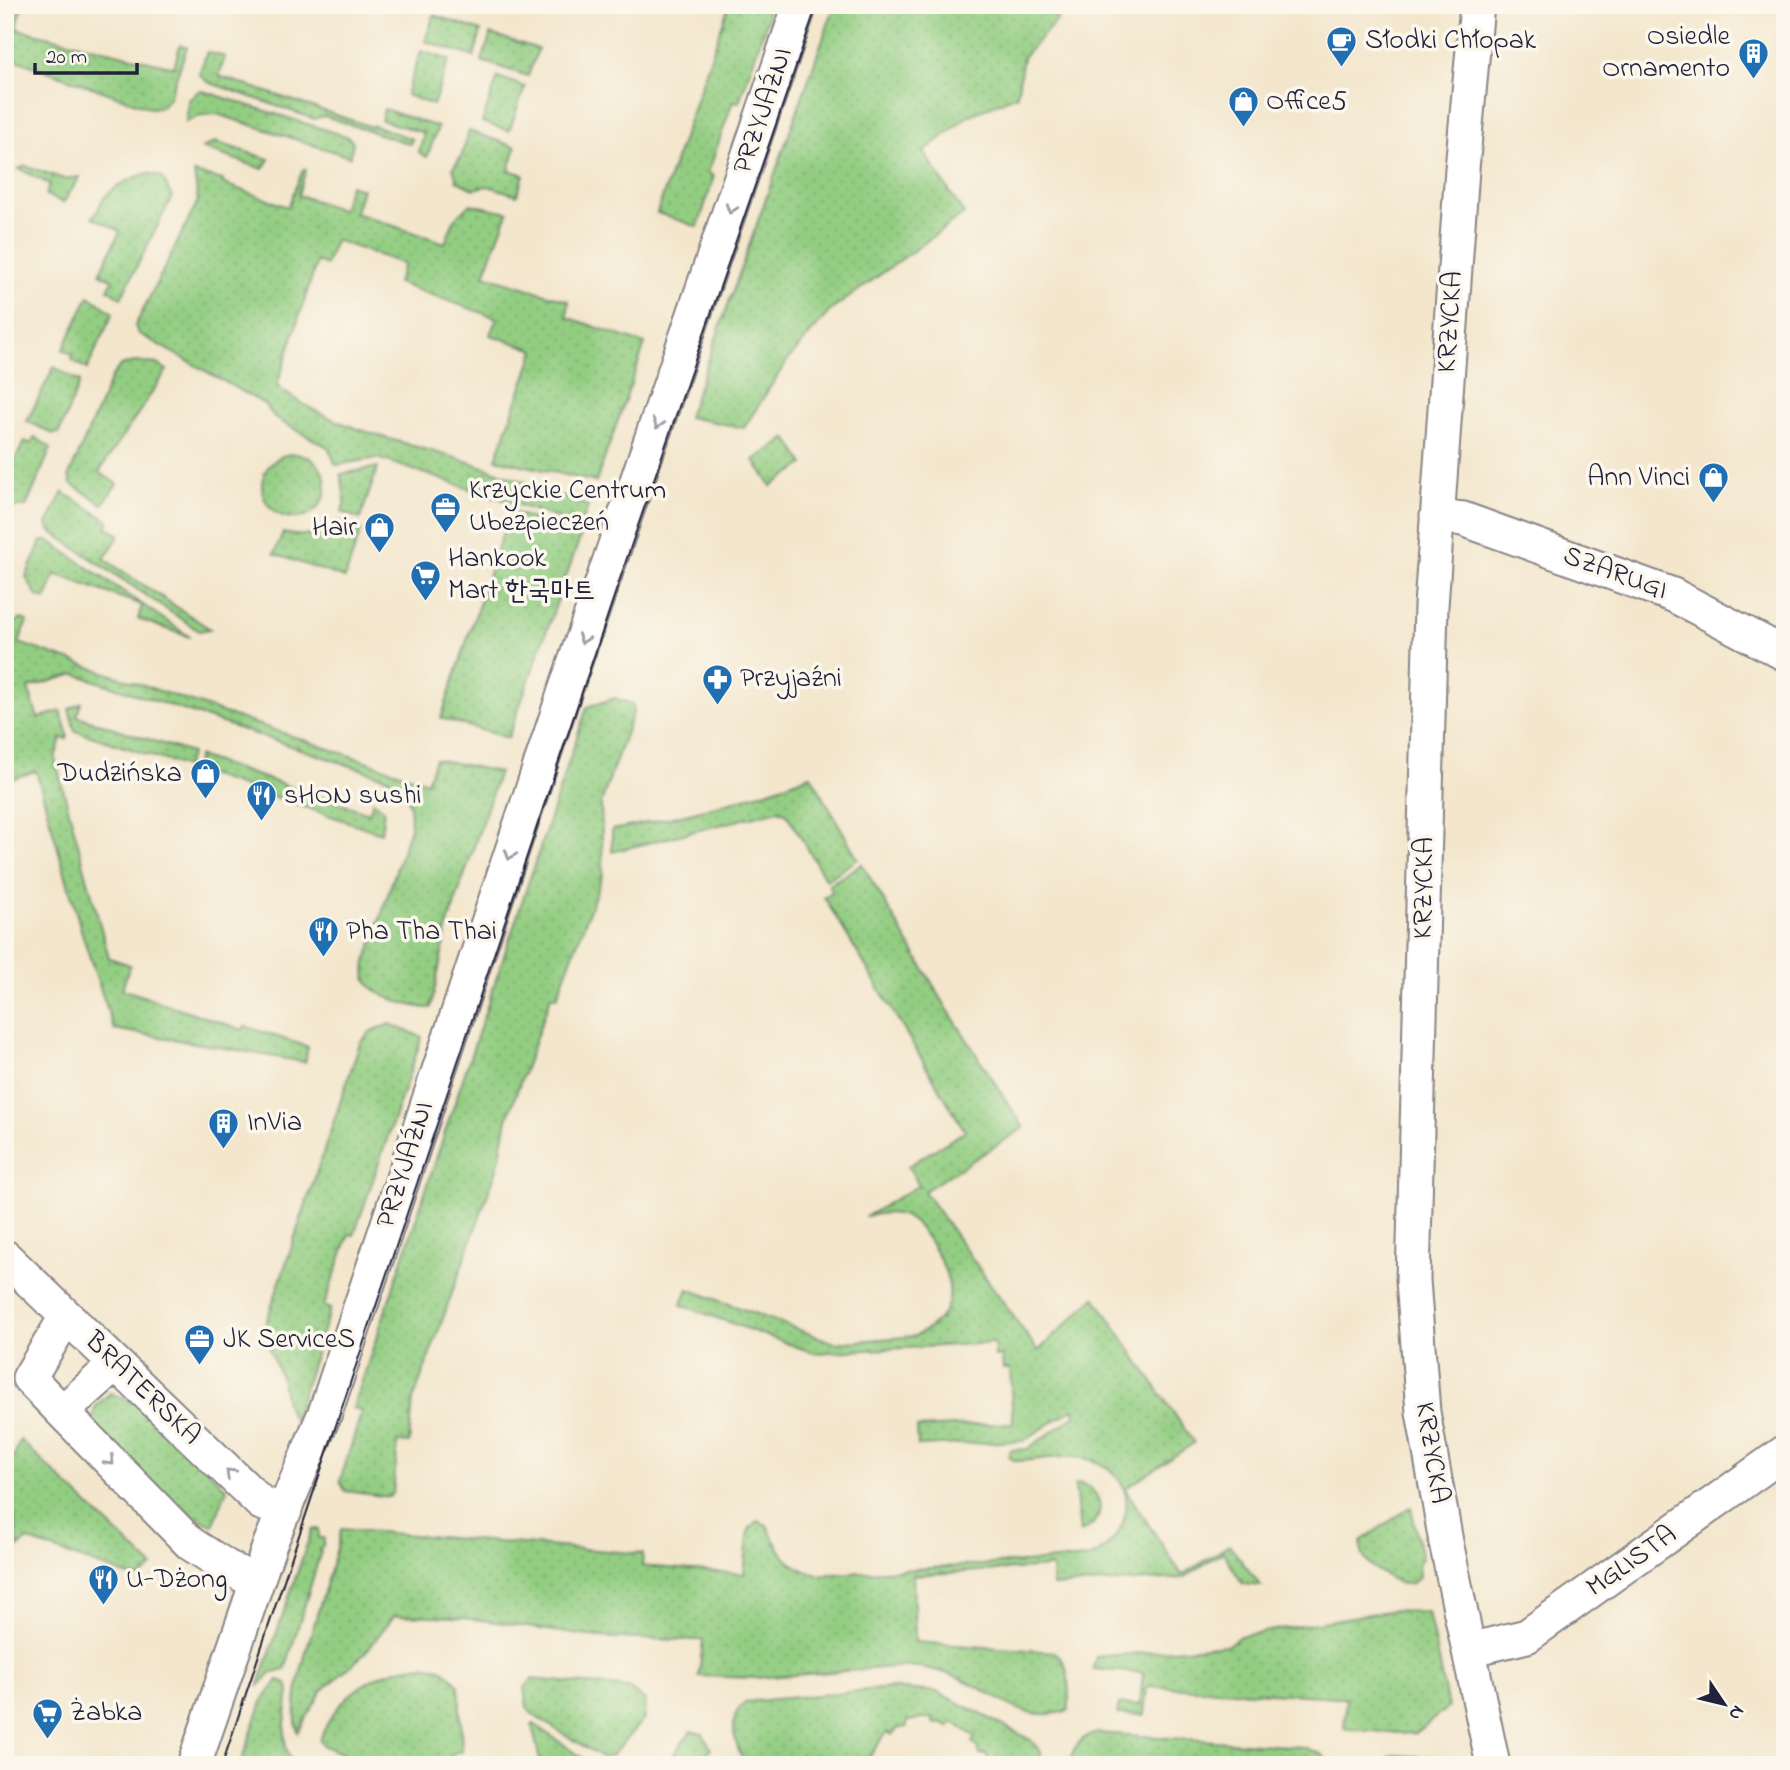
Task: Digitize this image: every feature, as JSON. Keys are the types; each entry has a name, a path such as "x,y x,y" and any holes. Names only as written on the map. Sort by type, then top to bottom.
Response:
{"street":[{"name":"PRZYJAŹNI","path":"194,1765 256,1581 326,1410 565,691 800,5"},
{"name":"KRZYCKA","path":"1476,5 1432,606 1414,1296 1423,1412 1493,1765"},
{"name":"SZARUGI","path":"1437,516 1463,519 1673,595 1785,654"},
{"name":"BRATERSKA","path":"5,1257 261,1503 285,1511"},
{"path":"66,1317 29,1378 191,1544 226,1567 256,1581"},
{"path":"62,1412 116,1364"},
{"name":"MGLISTA","path":"1469,1650 1527,1636 1785,1452"}],"green space":[{"path":"5,5 22,5 17,29 174,67 180,45 187,47 169,98 160,107 150,108 5,56"},
{"path":"729,5 763,5 769,15 739,102 733,101 708,173 714,176 698,227 657,213"},
{"path":"835,5 1049,5 1058,19 1023,57 1017,95 968,116 924,152 964,214 830,311 787,361 744,428 688,417"},
{"path":"434,15 481,31 474,57 425,41"},
{"path":"491,34 538,49 528,76 482,61"},
{"path":"421,51 449,60 433,105 406,95"},
{"path":"207,52 225,57 219,76 372,127 373,125 412,139 410,144 324,116 314,119 208,82 199,74"},
{"path":"498,77 525,87 509,131 482,122"},
{"path":"200,90 348,137 353,142 350,157 217,114 202,115 186,122 188,101"},
{"path":"384,109 438,127 427,157 419,152 424,133 381,120"},
{"path":"469,131 516,147 509,170 524,175 517,195 488,186 473,189 457,181 453,168 462,155"},
{"path":"215,142 269,159 263,169 202,148"},
{"path":"25,166 64,179 80,177 63,203 46,195 50,184 19,169"},
{"path":"303,169 306,170 298,195 342,210 350,185 362,189 355,213 445,243 455,218 471,204 508,212 484,275 569,301 567,317 645,344 596,482 496,459 535,350 490,335 497,318 397,283 404,264 335,240 326,265 317,261 277,386 321,414 345,424 472,463 588,506 581,526 378,458 336,465 328,447 276,419 264,404 138,333 135,326 198,201 194,173 223,180 222,183 288,207"},
{"path":"148,173 162,177 172,197 121,298 108,289 113,280 100,273 120,231 92,217 104,198 113,190"},
{"path":"89,296 113,313 87,369 72,360 73,355 63,350"},
{"path":"135,362 158,364 167,370 99,472 117,484 103,504 71,484 69,476 112,376 121,365"},
{"path":"54,367 80,382 59,433 53,434 27,421"},
{"path":"35,437 51,448 26,507 15,507 5,502 5,477 25,441 31,444"},
{"path":"787,438 804,464 771,486 754,460"},
{"path":"294,454 306,456 317,463 324,474 324,498 317,509 306,516 294,518 282,516 271,509 264,498 262,486 264,474 271,463 282,456"},
{"path":"378,467 360,519 342,512 345,500 341,474"},
{"path":"63,492 109,521 106,527 120,535 104,559 210,629 199,631 49,530 47,524"},
{"path":"510,511 581,535 508,738 441,718"},
{"path":"337,521 361,530 345,578 274,554 283,533 312,534"},
{"path":"41,541 49,541 190,637 138,619 142,605 55,574 46,599 37,596 26,577"},
{"path":"21,619 27,621 19,643 427,782 435,759 499,772 448,924 431,1008 407,1004 381,994 369,984 365,971 410,827 411,812 408,800 396,784 390,779 75,674 28,688 38,718 61,711 68,736 67,739 61,738 55,759 109,958 130,965 122,989 243,1030 245,1026 308,1047 305,1062 114,1029 84,940 36,771 5,781 5,706 11,704 6,695 10,684 5,681 5,627"},
{"path":"615,698 632,704 634,709 601,803 603,874 557,997 551,996 507,1119 498,1166 413,1401 409,1443 398,1442 393,1493 389,1497 345,1491 340,1481 362,1411 353,1408 587,707"},
{"path":"81,703 77,716 191,753 186,767 75,731 69,709"},
{"path":"198,756 369,813 373,801 384,810 381,833 194,770"},
{"path":"811,775 858,859 826,880 787,814 779,810 612,852 612,830 713,807"},
{"path":"862,864 948,1010 1024,1128 924,1191 1038,1351 1095,1297 1194,1443 1125,1489 1182,1575 1229,1545 1261,1586 1243,1584 1223,1552 1183,1578 1053,1586 1052,1567 913,1575 915,1642 1055,1652 1060,1657 1067,1671 1069,1710 1052,1714 1023,1711 959,1678 920,1667 756,1678 699,1676 703,1640 604,1637 468,1618 394,1616 363,1655 322,1691 298,1732 296,1712 303,1662 341,1529 643,1554 642,1566 744,1574 749,1529 757,1521 767,1525 785,1557 799,1568 818,1575 1089,1558 1116,1536 1123,1522 1125,1493 1119,1479 1108,1468 1082,1458 1016,1461 1009,1457 1010,1450 1027,1449 1076,1415 1073,1409 1023,1441 918,1446 917,1428 1013,1423 1010,1369 1003,1369 1002,1356 995,1357 994,1343 814,1353 681,1305 688,1289 835,1343 915,1336 929,1328 946,1310 949,1300 947,1277 922,1231 915,1223 899,1214 865,1217 919,1185 908,1166 965,1131 824,897 832,892 829,885"},
{"path":"390,1024 422,1037 354,1235 349,1234 324,1306 330,1309 294,1420 288,1410 281,1378 268,1347 265,1326 360,1043 371,1031"},
{"path":"110,1393 141,1405 227,1489 213,1526 164,1498 92,1424 95,1407"},
{"path":"20,1440 153,1567 138,1579 27,1540 18,1548 9,1470"},
{"path":"1079,1483 1094,1493 1100,1507 1095,1521 1080,1532 1075,1485"},
{"path":"1411,1507 1422,1559 1418,1563 1419,1577 1413,1583 1401,1584 1367,1562 1361,1548 1362,1540"},
{"path":"319,1529 319,1538 324,1538 323,1546 319,1549 321,1551 285,1670 270,1674 258,1687 312,1530"},
{"path":"1393,1610 1428,1612 1448,1707 1415,1734 1344,1729 1346,1699 1338,1697 1147,1686 1144,1715 1117,1714 1119,1704 1140,1705 1143,1673 1093,1669 1096,1657 1228,1645 1240,1636"},
{"path":"422,1665 442,1668 459,1685 462,1752 456,1752 442,1765 368,1765 324,1746 320,1740 327,1724 336,1710 359,1688 388,1673"},
{"path":"532,1679 629,1688 645,1701 644,1719 611,1756 603,1758 533,1715 527,1708 524,1689"},
{"path":"278,1680 287,1683 289,1691 285,1744 291,1760 289,1765 240,1765 262,1702"},
{"path":"891,1688 937,1692 967,1707 1031,1740 1041,1753 1042,1765 988,1765 987,1754 980,1755 978,1747 972,1742 975,1737 953,1722 949,1727 941,1723 934,1724 932,1718 907,1721 907,1727 897,1729 892,1735 887,1732 869,1757 875,1761 873,1765 746,1765 742,1758 734,1724 739,1708 745,1702"},
{"path":"532,1725 591,1765 541,1765"},
{"path":"691,1731 703,1734 711,1749 698,1765 666,1765"},
{"path":"1098,1733 1303,1747 1322,1754 1331,1765 1069,1765 1078,1744 1086,1737"},
{"path":"1392,1755 1454,1758 1461,1765 1379,1765"}],"tram line":[{"path":"222,1765 627,558 817,5"}],"place":[{"name":"Słodki Chłopak","path":"1342,68"},
{"name":"Osiedle Ornamento","path":"1753,80"},
{"name":"Office5","path":"1243,129"},
{"name":"Ann Vinci","path":"1713,505"},
{"name":"Krzyckie Centrum Ubezpieczeń","path":"446,534"},
{"name":"Hair","path":"380,555"},
{"name":"Hankook Mart 한국마트","path":"425,602"},
{"name":"Przyjaźni","path":"717,706"},
{"name":"Dudzińska","path":"205,801"},
{"name":"sHON sushi","path":"261,823"},
{"name":"Pha Tha Thai","path":"323,959"},
{"name":"InVia","path":"224,1150"},
{"name":"JK ServiceS","path":"200,1367"},
{"name":"U-Dżong","path":"103,1607"},
{"name":"Żabka","path":"47,1740"}]}
